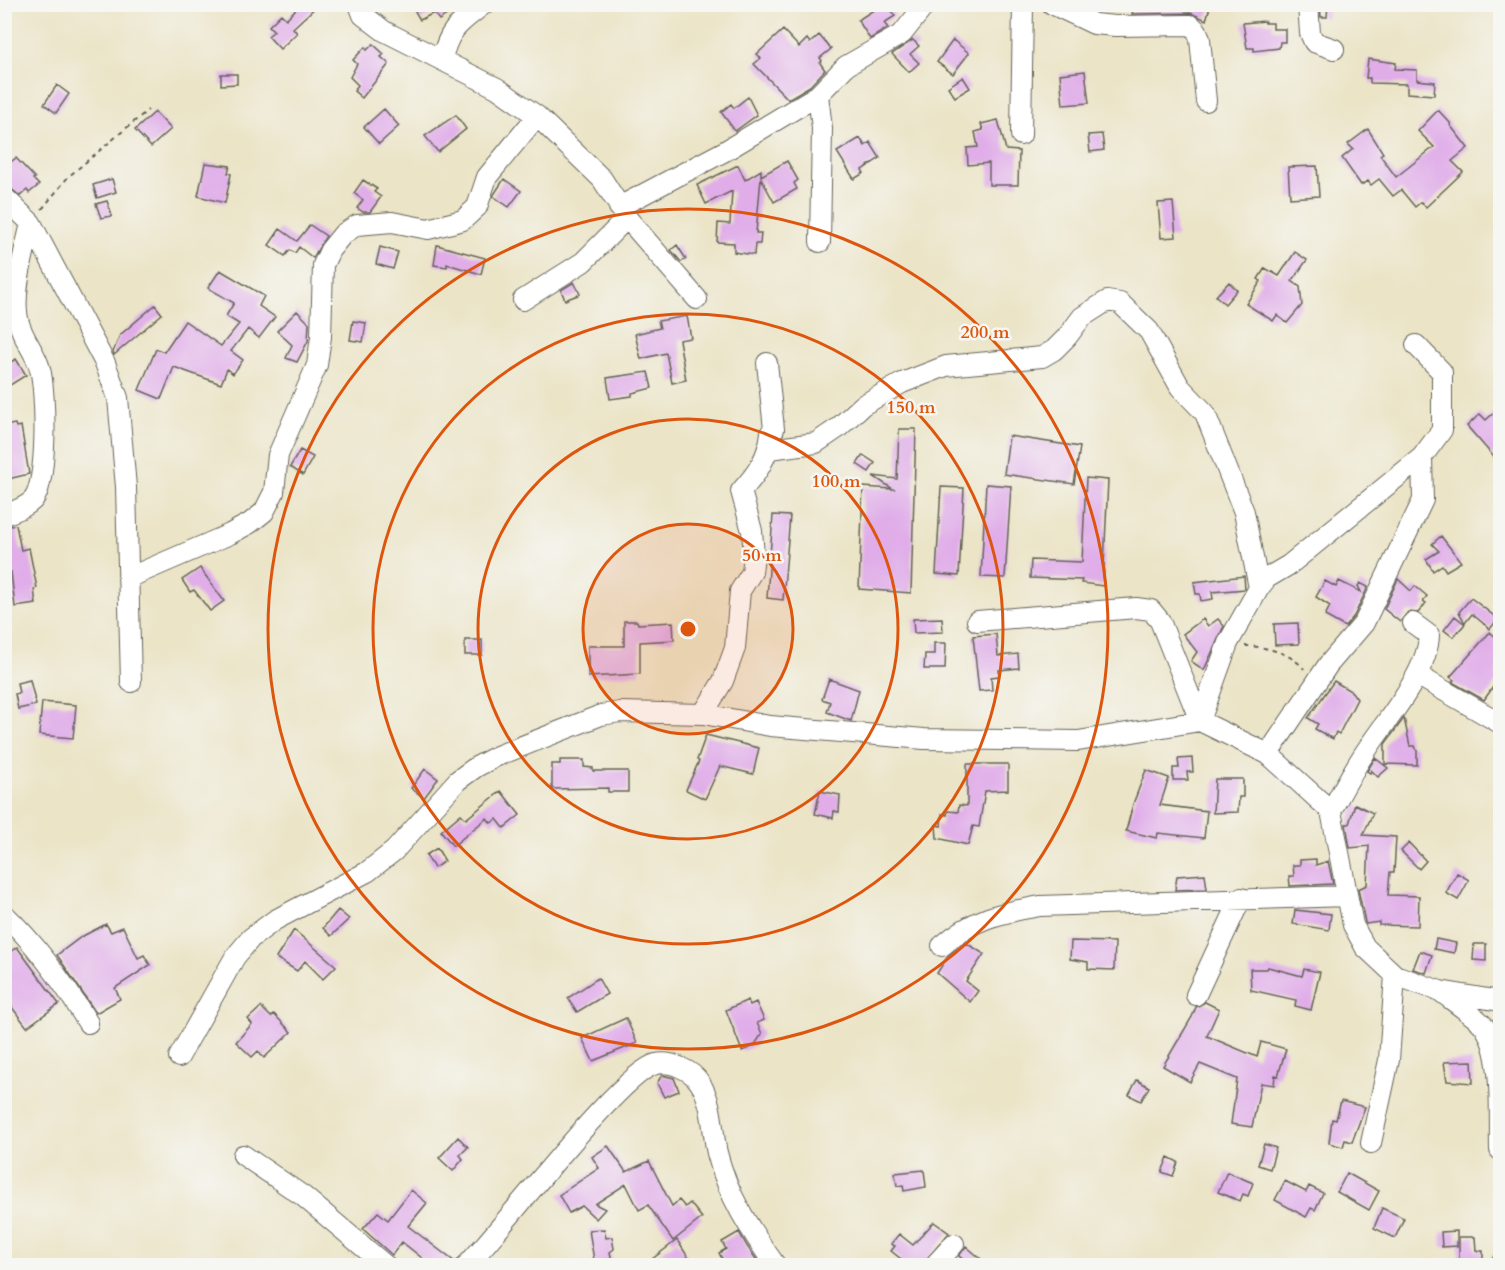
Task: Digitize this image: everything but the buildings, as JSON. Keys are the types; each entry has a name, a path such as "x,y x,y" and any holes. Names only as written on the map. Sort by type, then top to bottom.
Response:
{"street":[{"path":"359,4 363,15 384,31 497,88 537,116 602,179 623,212 697,299"},
{"path":"442,59 446,42 454,27 484,4"},
{"path":"523,300 583,262 623,212 818,95 846,66 902,34 926,4"},
{"path":"1021,135 1023,4"},
{"path":"1052,4 1094,24 1191,25 1197,31 1200,39 1206,101"},
{"path":"1308,4 1310,33 1314,42 1334,49"},
{"path":"818,95 822,128 820,242"},
{"path":"128,578 230,534 264,512 274,492 278,455 317,365 321,337 323,265 330,249 343,234 357,225 392,222 428,230 463,220 477,207 487,177 537,116"},
{"path":"4,197 31,224 105,363 118,398 126,487 131,682"},
{"path":"4,514 22,508 34,499 41,482 44,396 40,368 19,322 19,283 31,224"},
{"path":"770,449 816,442 838,428 863,405 902,383 946,366 1042,357 1067,338 1082,317 1107,302 1120,303 1149,331 1180,387 1205,413 1244,512 1259,588"},
{"path":"1200,721 1228,643 1267,578 1289,565 1422,458 1442,430 1442,372 1416,345"},
{"path":"703,714 727,670 735,648 740,591 752,572 754,555 752,531 741,491 752,480 770,449 771,432 774,429 767,363"},
{"path":"1268,754 1328,665 1364,623 1423,500 1422,458"},
{"path":"977,621 1136,608 1151,610 1160,621 1200,721"},
{"path":"1331,811 1364,754 1417,675 1429,645 1429,635 1413,622"},
{"path":"1417,675 1500,723"},
{"path":"179,1057 235,957 251,938 275,920 367,872 394,851 458,780 476,767 497,756 601,715 620,712 703,714 770,726 924,739 1078,741 1200,721 1268,754 1331,811 1353,925 1365,947 1395,975 1440,991 1500,1000"},
{"path":"942,946 961,929 997,913 1040,906 1347,896"},
{"path":"1196,995 1241,898"},
{"path":"4,915 23,932 68,989 88,1023"},
{"path":"1371,1143 1389,1060 1395,975"},
{"path":"1440,991 1482,1024 1491,1040 1496,1061 1500,1150"},
{"path":"466,1266 576,1138 635,1076 656,1064 680,1066 699,1081 709,1104 718,1154 733,1200 776,1266"},
{"path":"243,1155 303,1196 386,1266"},
{"path":"934,1266 954,1244"}],"path":[{"path":"31,224 68,177 148,110"},
{"path":"1228,643 1265,646 1273,652 1298,661 1315,686"},
{"path":"4,829 11,815 6,757 9,715"}]}
